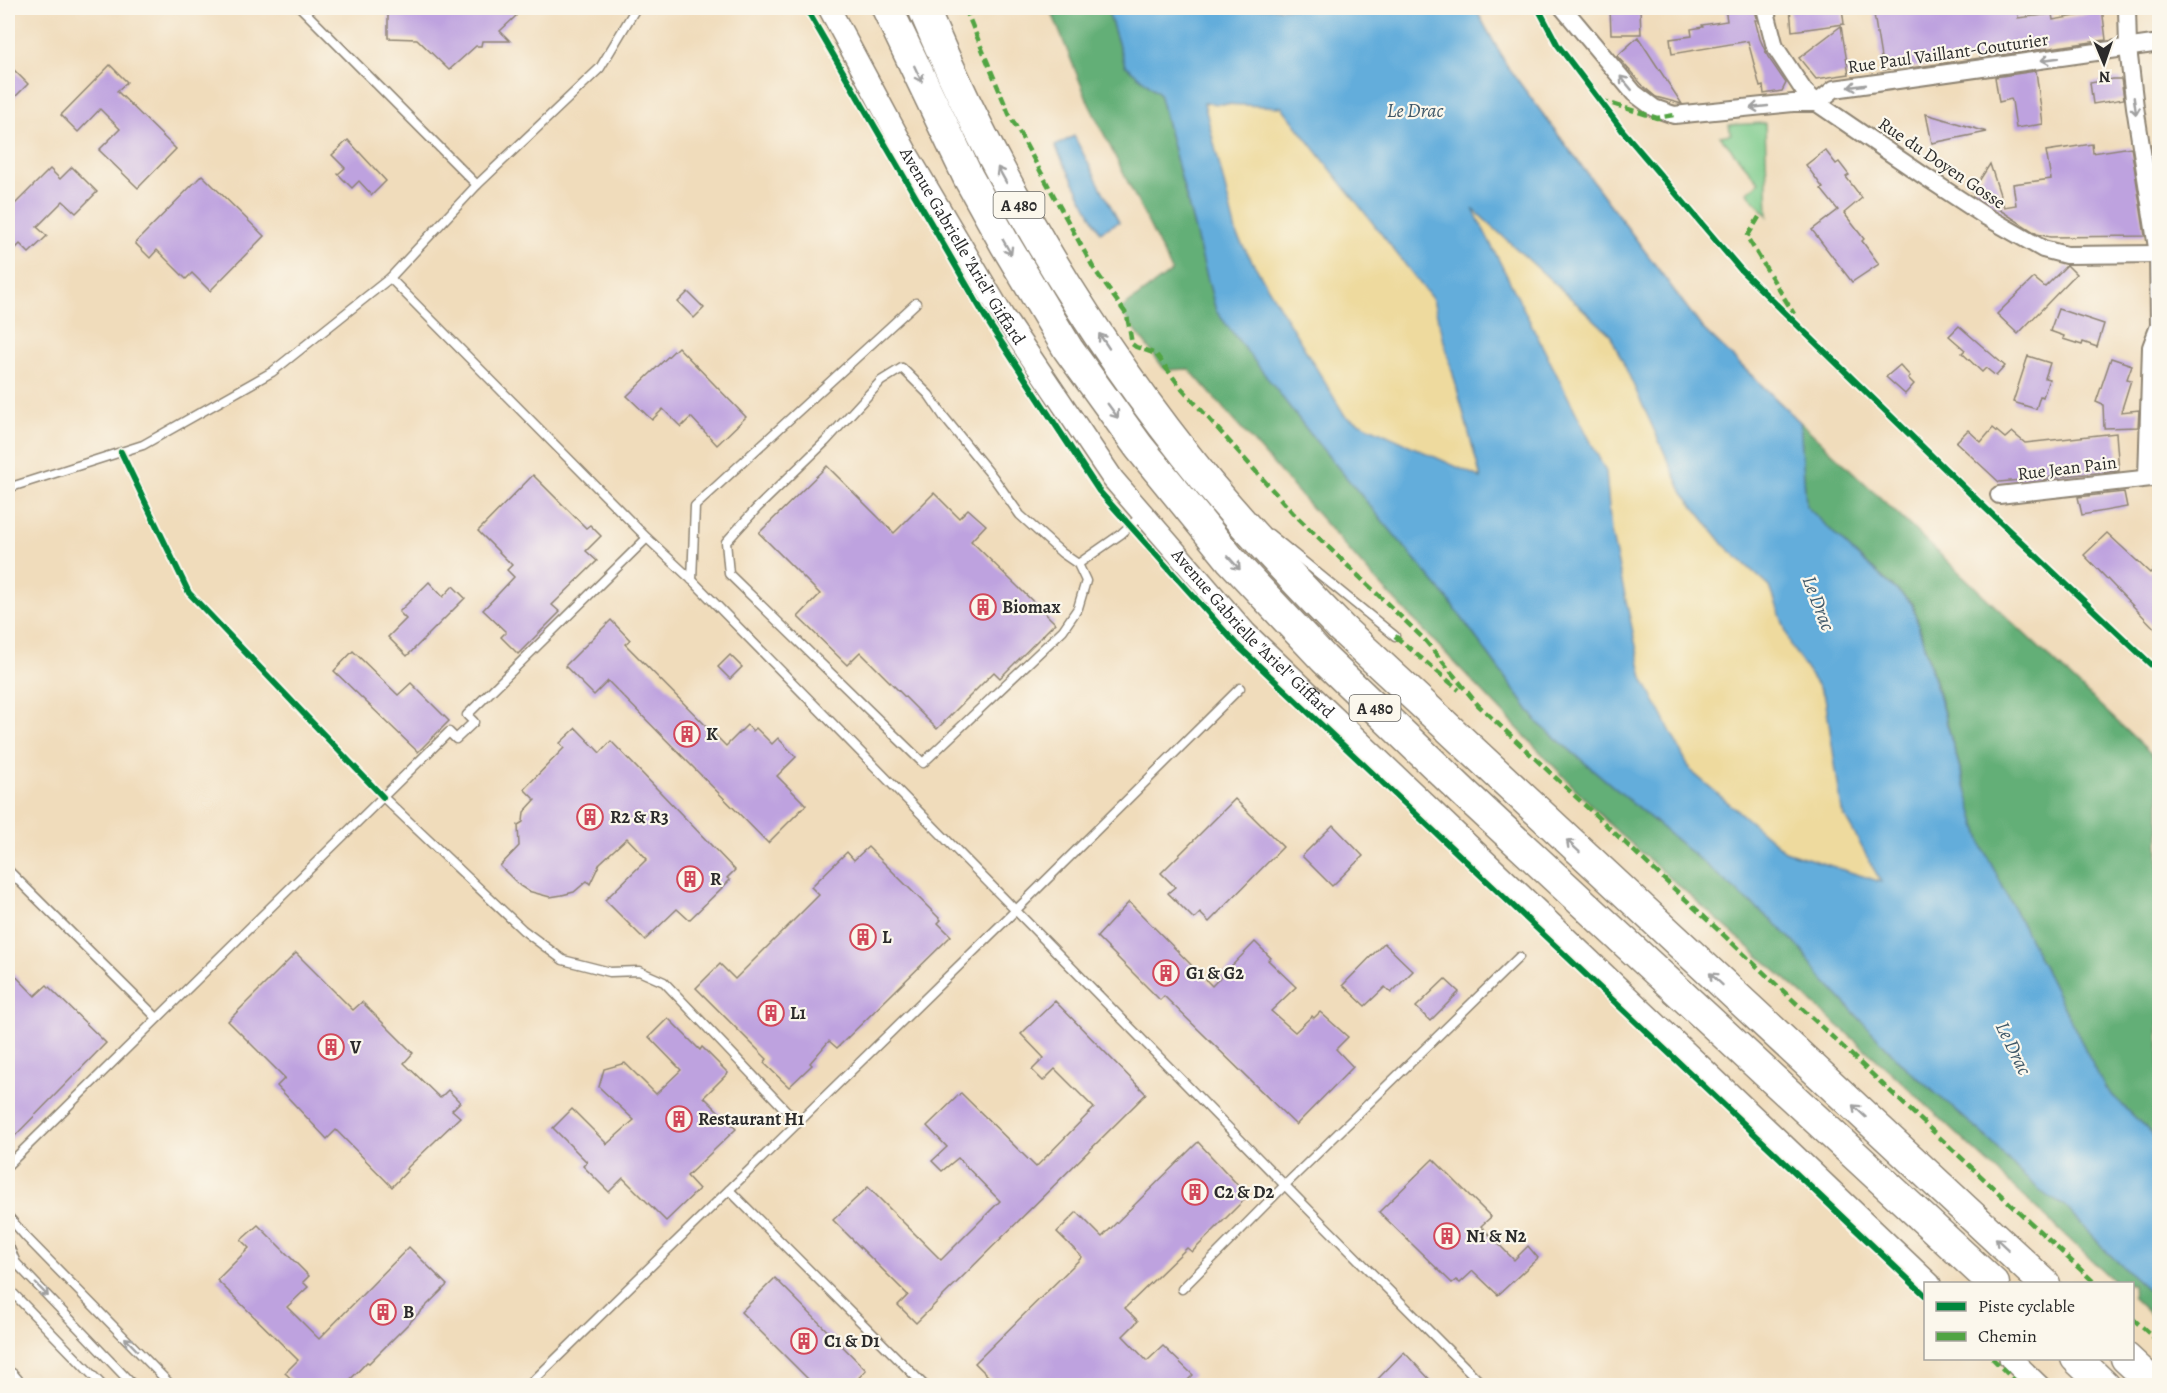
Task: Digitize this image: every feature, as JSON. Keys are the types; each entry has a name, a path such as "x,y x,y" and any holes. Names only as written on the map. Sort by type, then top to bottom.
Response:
{"highway":[{"name":"A 480","path":"887,8 968,177 1068,349 1139,447 1231,560 1324,659 1463,792 1992,1282"},
{"name":"A 480","path":"923,8 979,130 1020,207 1057,268 1137,390 1209,483 1273,556 1341,628 2043,1282"},
{"path":"2077,1360 2105,1386"},
{"path":"2128,1360 2156,1386"}],"main road":[{"path":"8,1380 14,1386"}],"street":[{"name":"Avenue Gabrielle \"Ariel\" Giffard","path":"829,8 908,155 1003,316 1113,479 1143,514 1246,633 1928,1282"},
{"path":"1563,8 1634,93 1654,108 1674,115 1793,103 1817,103"},
{"name":"Rue du Doyen Gosse","path":"1765,8 1775,47 1804,91 1817,103 1968,205 2043,249 2066,255 2159,254"},
{"path":"2127,8 2128,48 2159,254 2159,326 2151,347 2153,477"},
{"name":"Rue Paul Vaillant-Couturier","path":"1817,103 1834,89 2160,43"},
{"name":"Rue Jean Pain","path":"1999,495 2153,477"},
{"path":"2011,1360 2039,1386"}],"lane":[{"path":"301,8 477,185"},
{"path":"8,488 142,445 272,372 390,278 477,185 600,68 636,8"},
{"path":"390,278 647,538 692,580 1484,1386"},
{"path":"692,580 695,506 916,303"},
{"path":"902,368 929,395 1020,515 1062,553 1078,564 1086,581 1078,609 1063,630 923,763 729,574 726,542 757,508 825,442 881,381 902,368"},
{"path":"1209,483 1253,520"},
{"path":"1078,564 1121,534 1143,514"},
{"path":"1262,527 1395,636"},
{"path":"8,1165 449,732 456,739 474,722 467,715 647,538"},
{"path":"528,1386 1240,688"},
{"path":"382,797 523,930 563,960 610,972 639,971 664,982 798,1123"},
{"path":"8,870 157,1018"},
{"path":"1182,1290 1285,1185 1519,957"},
{"path":"729,1190 925,1386"},
{"path":"8,1216 172,1386"},
{"path":"8,1244 16,1263 134,1386"},
{"path":"8,1288 103,1386"}],"green space":[{"path":"1050,8 1107,8 1125,65 1159,93 1216,311 1448,599 1538,723 1778,926 1802,950 1819,975 1903,1065 1991,1141 2018,1171 2047,1196 2065,1206 2107,1252 2159,1300 2159,1323 2134,1299 2134,1282 2115,1282 1891,1072 1611,826 1370,574 1189,369 1165,370 1120,310 1172,271 1089,104"},
{"path":"1765,123 1768,216 1747,192 1759,182 1720,136 1731,134 1729,125"},
{"path":"1800,422 2159,761 2159,1141 2105,1088 1983,848 1913,604 1853,552 1806,506"}],"sand":[{"name":"Le Drac","path":"1107,8 1475,8 1507,66 1702,328 1800,422 1806,506 1853,552 1912,604 1983,848 2105,1088 2159,1141 2159,1300 2107,1252 2065,1206 2047,1196 2018,1171 1991,1141 1903,1065 1819,975 1802,950 1778,926 1538,723 1448,599 1315,440 1216,311 1159,93 1125,65"}],"water":[{"name":"Le Drac","path":"1107,8 1475,8 1507,66 1702,328 1800,422 1806,506 1853,552 1912,604 1983,848 2105,1088 2159,1141 2159,1300 2107,1252 2065,1206 2047,1196 2018,1171 1991,1141 1903,1065 1819,975 1802,950 1778,926 1538,723 1448,599 1315,440 1216,311 1159,93 1125,65","holes":["1204,103 1282,107 1433,300 1481,478 1345,416 1237,236","1473,209 1610,334 1683,493 1725,546 1770,587 1792,648 1825,697 1842,811 1881,882 1785,851 1691,771 1643,678 1611,532 1606,472"]},
{"path":"1074,136 1119,222 1100,232 1055,146"}],"building":[{"path":"388,8 509,8 516,16 500,31 510,41 482,41 481,46 476,46 449,70 417,39 388,38"},
{"path":"1610,8 1640,8 1641,34 1611,34"},
{"path":"1725,8 1755,8 1757,20 1755,20 1760,39 1768,57 1786,83 1782,91 1764,94 1763,86 1760,87 1748,41 1672,54 1670,39 1692,36 1691,29 1727,21"},
{"path":"1790,8 1842,8 1844,24 1792,31"},
{"path":"1873,8 1998,8 1999,10 2017,8 2018,18 2052,14 2053,20 2088,14 2087,8 2102,8 2106,40 1883,70"},
{"path":"1841,26 1849,74 1816,79 1799,58"},
{"path":"1638,37 1682,104 1656,97 1644,87 1617,56"},
{"path":"8,64 28,84 8,104"},
{"path":"110,65 127,82 117,91 176,149 138,188 99,150 120,129 100,109 78,132 61,115"},
{"path":"2036,71 2043,124 2016,128 2012,101 2011,99 1999,102 1995,77"},
{"path":"2121,79 2124,99 2093,104 2090,83"},
{"path":"1926,114 1987,132 1932,143"},
{"path":"348,140 386,181 372,195 359,181 352,188 338,174 345,168 332,155"},
{"path":"2092,144 2093,153 2131,147 2145,236 2050,237 2037,234 1972,192 1990,164 2004,207 2016,205 2013,184 2051,179 2046,151"},
{"path":"1825,150 1836,164 1839,162 1849,175 1846,177 1862,198 1844,213 1879,264 1852,282 1812,230 1838,210 1806,165"},
{"path":"72,167 97,192 76,213 63,201 37,227 47,236 29,253 20,244 8,256 8,196 15,204 50,169 60,179"},
{"path":"202,175 264,236 210,291 192,273 186,279 157,250 150,258 135,243"},
{"path":"2067,265 2076,274 2018,334 1997,314 2034,278 2045,287"},
{"path":"688,292 704,308 694,318 678,302"},
{"path":"2058,309 2104,324 2097,347 2063,339 2064,336 2050,331"},
{"path":"1959,326 2005,366 1996,376 1986,368 1982,372 1962,353 1965,350 1949,336"},
{"path":"678,347 746,417 717,445 691,417 681,427 663,409 652,420 627,396"},
{"path":"2028,356 2050,363 2045,378 2049,379 2036,409 2013,402"},
{"path":"2111,358 2132,365 2127,379 2131,380 2121,412 2139,410 2138,427 2104,428 2103,405 2096,402"},
{"path":"1900,365 1914,384 1905,394 1886,377"},
{"path":"1993,428 2005,438 2012,432 2025,443 2116,433 2119,471 1999,482 1956,442 1968,430 1981,442"},
{"name":"Biomax","path":"827,466 894,533 934,493 959,518 968,509 986,525 971,541 1055,623 1000,678 994,672 937,729 860,652 847,665 798,617 820,594 759,533"},
{"path":"533,475 586,528 590,525 601,536 586,551 597,561 552,605 560,612 518,654 501,637 506,632 483,610 514,577 507,570 512,565 478,531"},
{"path":"2124,492 2127,507 2082,515 2078,497"},
{"path":"2107,533 2150,573 2160,563 2160,634 2084,555"},
{"path":"429,582 443,597 453,586 465,598 407,656 388,637 406,619 399,612"},
{"name":"K","path":"611,620 630,640 625,644 726,746 747,725 753,731 756,728 772,744 778,738 796,757 777,776 806,805 768,843 608,681 594,695 565,666"},
{"path":"353,651 398,695 411,683 449,721 418,752 334,671"},
{"path":"730,655 742,667 730,679 718,667"},
{"path":"576,728 600,753 611,741 735,870 727,878 730,880 689,920 677,909 645,940 605,900 647,859 627,838 600,863 590,884 587,881 574,892 562,895 550,897 528,891 500,866 519,846 518,825 523,822 524,812 535,800 524,789 564,748 560,743"},
{"path":"1235,799 1283,847 1209,922 1200,913 1194,919 1168,893 1175,887 1161,873"},
{"path":"1333,825 1363,856 1332,886 1302,856"},
{"path":"868,847 941,920 938,923 951,936 837,1048 829,1041 810,1063 812,1065 789,1087 764,1063 767,1059 696,988 720,964 735,979 819,895 811,887 847,852 854,860"},
{"name":"G1 & G2","path":"1129,902 1212,986 1255,942 1271,958 1268,960 1296,987 1271,1011 1295,1032 1312,1016 1314,1018 1320,1012 1348,1037 1336,1049 1353,1067 1296,1125 1164,996 1160,1000 1097,937"},
{"path":"1384,943 1413,971 1391,993 1385,987 1365,1006 1343,985"},
{"name":"V","path":"296,953 353,1010 362,1002 413,1053 404,1063 440,1098 448,1090 460,1102 452,1110 460,1117 406,1169 408,1170 392,1187 336,1130 327,1139 277,1086 285,1078 228,1021"},
{"path":"8,968 35,996 47,985 106,1043 8,1143"},
{"path":"1445,979 1459,992 1430,1021 1416,1007"},
{"path":"1055,1001 1146,1094 916,1323 898,1305 908,1295 833,1220 868,1187 941,1260 1000,1201 958,1158 942,1171 932,1161 947,1147 927,1126 961,1093 1036,1167 1094,1108 1055,1069 1043,1081 1032,1070 1044,1058 1021,1034"},
{"name":"Restaurant H1","path":"668,1018 700,1050 702,1047 728,1073 704,1097 736,1129 687,1176 699,1189 666,1221 623,1178 609,1192 583,1166 587,1162 553,1128 572,1109 607,1144 634,1120 599,1087 604,1069 625,1063 656,1094 681,1070 649,1037"},
{"path":"1198,1142 1248,1196 1192,1252 1187,1248 1125,1308 1138,1321 1123,1336 1147,1361 1163,1346 1193,1375 1182,1386 998,1386 975,1363 1082,1257 1057,1232 1077,1212 1102,1237"},
{"name":"N1 & N2","path":"1433,1159 1491,1217 1481,1226 1514,1260 1528,1246 1538,1258 1498,1295 1473,1271 1460,1283 1456,1280 1452,1283 1379,1212"},
{"name":"B","path":"258,1225 309,1276 303,1282 308,1287 287,1307 319,1339 409,1247 447,1285 344,1386 299,1386 285,1373 298,1360 217,1280 249,1248 241,1240"},
{"name":"C1 & D1","path":"775,1278 866,1370 851,1386 815,1386 741,1312"},
{"path":"1404,1352 1436,1386 1371,1386"}],"marked path":[{"path":"965,8 1009,114 1094,269 1127,315 1132,344 1156,354 1178,384 1293,513 1424,639 1478,705 2094,1282"},
{"path":"1600,100 1657,118 1674,115"},
{"path":"1759,217 1747,237 1794,314"},
{"path":"1395,636 1459,690"},
{"path":"2134,1320 2160,1343"},
{"path":"1994,1360 2020,1386"}],"cycle path":[{"path":"806,8 990,325 1099,491 1237,645 1924,1294"},
{"path":"1538,8 1557,44 1622,130 1741,270 1979,502 2160,673"},
{"path":"121,452 189,593 383,797"}],"place":[{"name":"Biomax","path":"983,607"},
{"name":"K","path":"687,734"},
{"name":"R2 & R3","path":"590,817"},
{"name":"R","path":"690,879"},
{"name":"L","path":"863,937"},
{"name":"G1 & G2","path":"1166,973"},
{"name":"L1","path":"771,1013"},
{"name":"V","path":"331,1047"},
{"name":"Restaurant H1","path":"679,1119"},
{"name":"C2 & D2","path":"1195,1192"},
{"name":"N1 & N2","path":"1447,1236"},
{"name":"B","path":"383,1312"},
{"name":"C1 & D1","path":"804,1341"}]}
